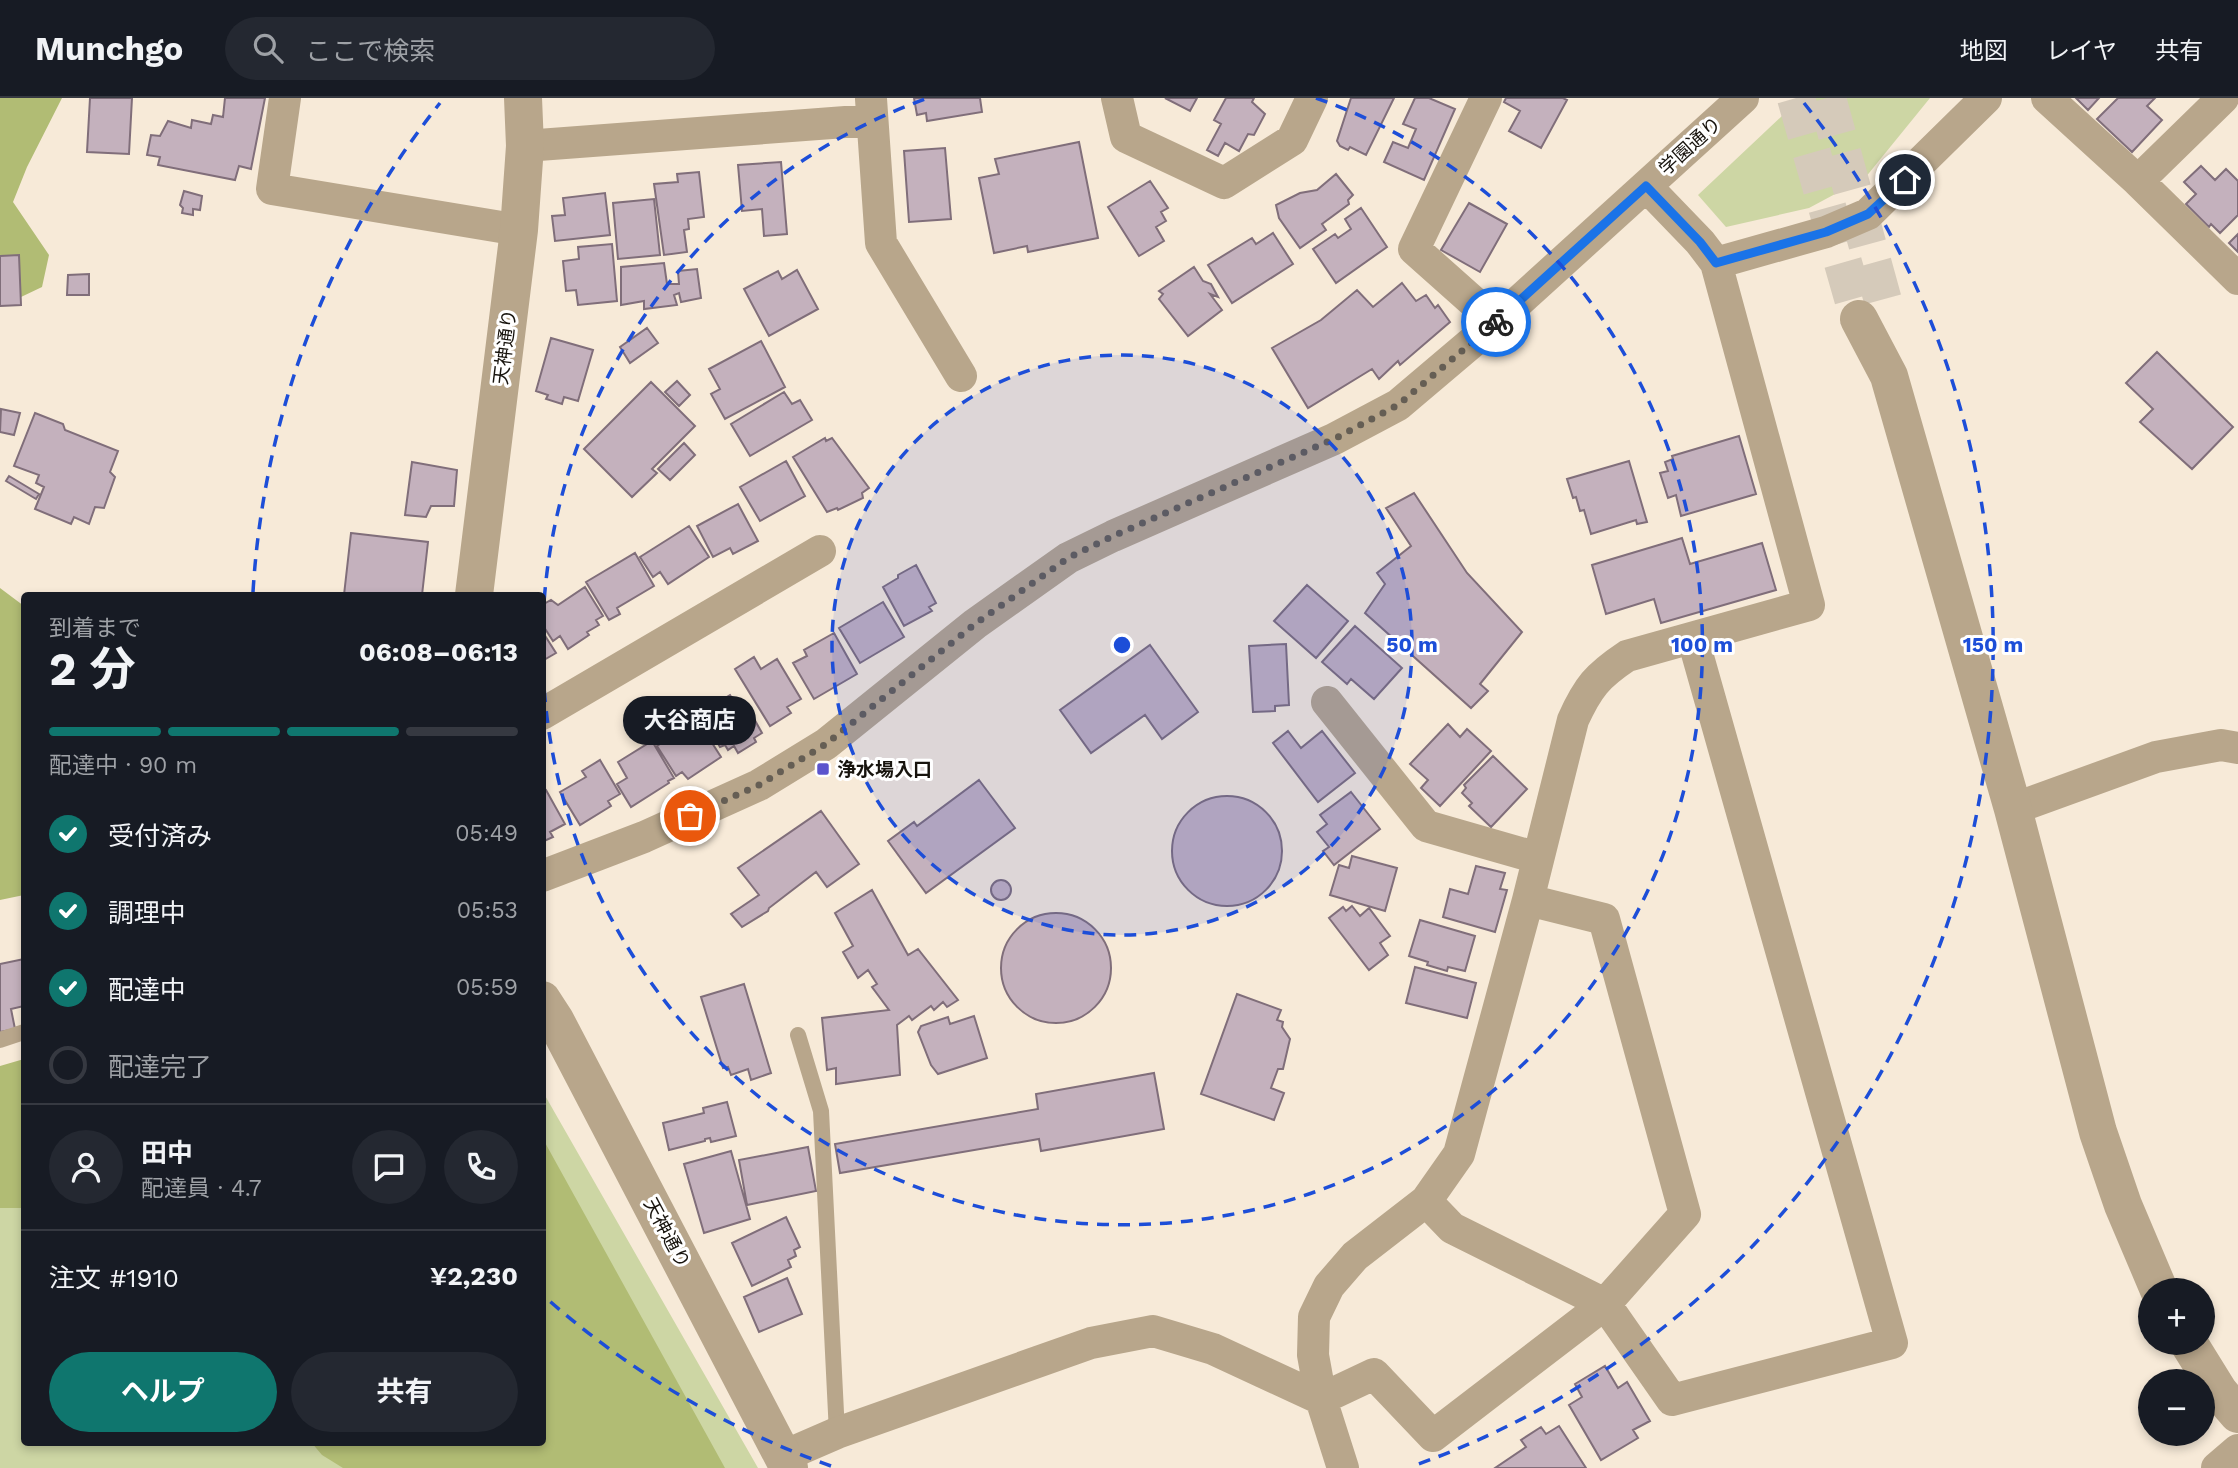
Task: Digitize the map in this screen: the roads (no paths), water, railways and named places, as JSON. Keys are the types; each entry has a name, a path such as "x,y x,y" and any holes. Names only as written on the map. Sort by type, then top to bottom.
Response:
{"street":[{"path":"285,98 272,189 519,230"},
{"name":"天神通り","path":"474,592 519,230 525,146 523,98"},
{"path":"1117,98 1126,137 1224,183 1292,140 1312,98"},
{"path":"1486,98 1415,249 1496,322"},
{"name":"学園通り","path":"546,874 644,837 759,785 826,744 975,624 1068,558 1334,439 1398,405 1496,322 1743,98"},
{"path":"1716,263 1826,232 1868,214 1986,98"},
{"path":"2047,98 2138,181 2238,279"},
{"path":"2138,181 2223,98"},
{"path":"525,146 871,109 881,243 961,376"},
{"path":"1343,1468 1321,1399 1313,1355 1314,1317 1329,1286 1355,1256 1426,1201 1459,1154 1528,900 1573,720 1586,692 1605,671 1628,656 1809,605 1716,263 1700,242 1646,186"},
{"path":"1872,314 2013,810 2098,1132 2123,1205 2154,1278"},
{"path":"546,712 820,551"},
{"path":"1426,1201 1452,1228 1605,1304 1672,1400 1892,1343 1693,639"},
{"path":"1327,702 1426,826 1538,858"},
{"path":"2013,810 2156,757 2221,746 2238,748"},
{"path":"1321,1399 1374,1374 1433,1436 1605,1304 1685,1214 1604,919 1528,900"},
{"name":"天神通り","path":"546,1006 787,1462"},
{"path":"787,1462 837,1433 1091,1343 1153,1331 1213,1349 1321,1399"},
{"path":"2196,1355 2219,1391 2238,1414"},
{"path":"2217,1468 2238,1450"}],"lane":[{"path":"0,1040 21,1033"},
{"path":"798,1035 821,1111 837,1433"}],"tunnel":[{"path":"1796,98 1859,319"},
{"path":"1827,98 1885,308"}],"place":[{"name":"浄水場入口","path":"823,769"},
{"name":"大谷商店","path":"690,816"}]}
